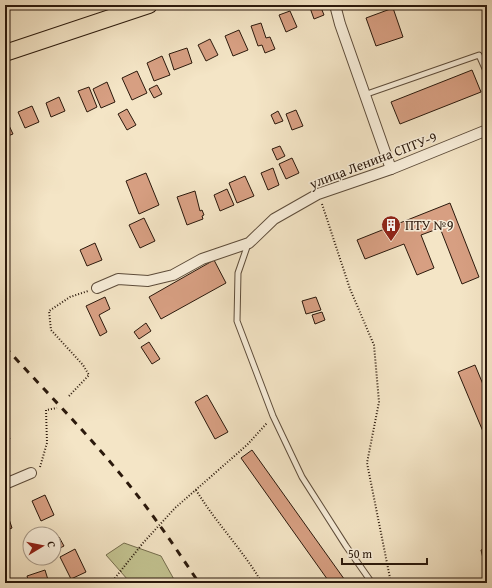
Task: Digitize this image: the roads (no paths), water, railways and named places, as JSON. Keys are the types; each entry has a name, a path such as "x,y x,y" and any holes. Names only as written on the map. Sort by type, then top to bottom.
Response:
{"main road":[{"path":"5,53 149,5"}],"street":[{"path":"334,5 364,95 391,169"},
{"name":"улица Ленина СПТУ-9","path":"97,288 118,279 148,281 173,275 202,259 248,243 274,219 318,194 391,169 487,130"},
{"path":"5,484 31,472"}],"lane":[{"path":"364,95 479,54 487,73"},
{"path":"248,243 238,273 237,322 273,416 302,477 346,546 372,583"}],"railway":[{"path":"5,347 115,468 157,522 199,583"}],"place":[{"name":"ПТУ №9","path":"391,242"}]}
